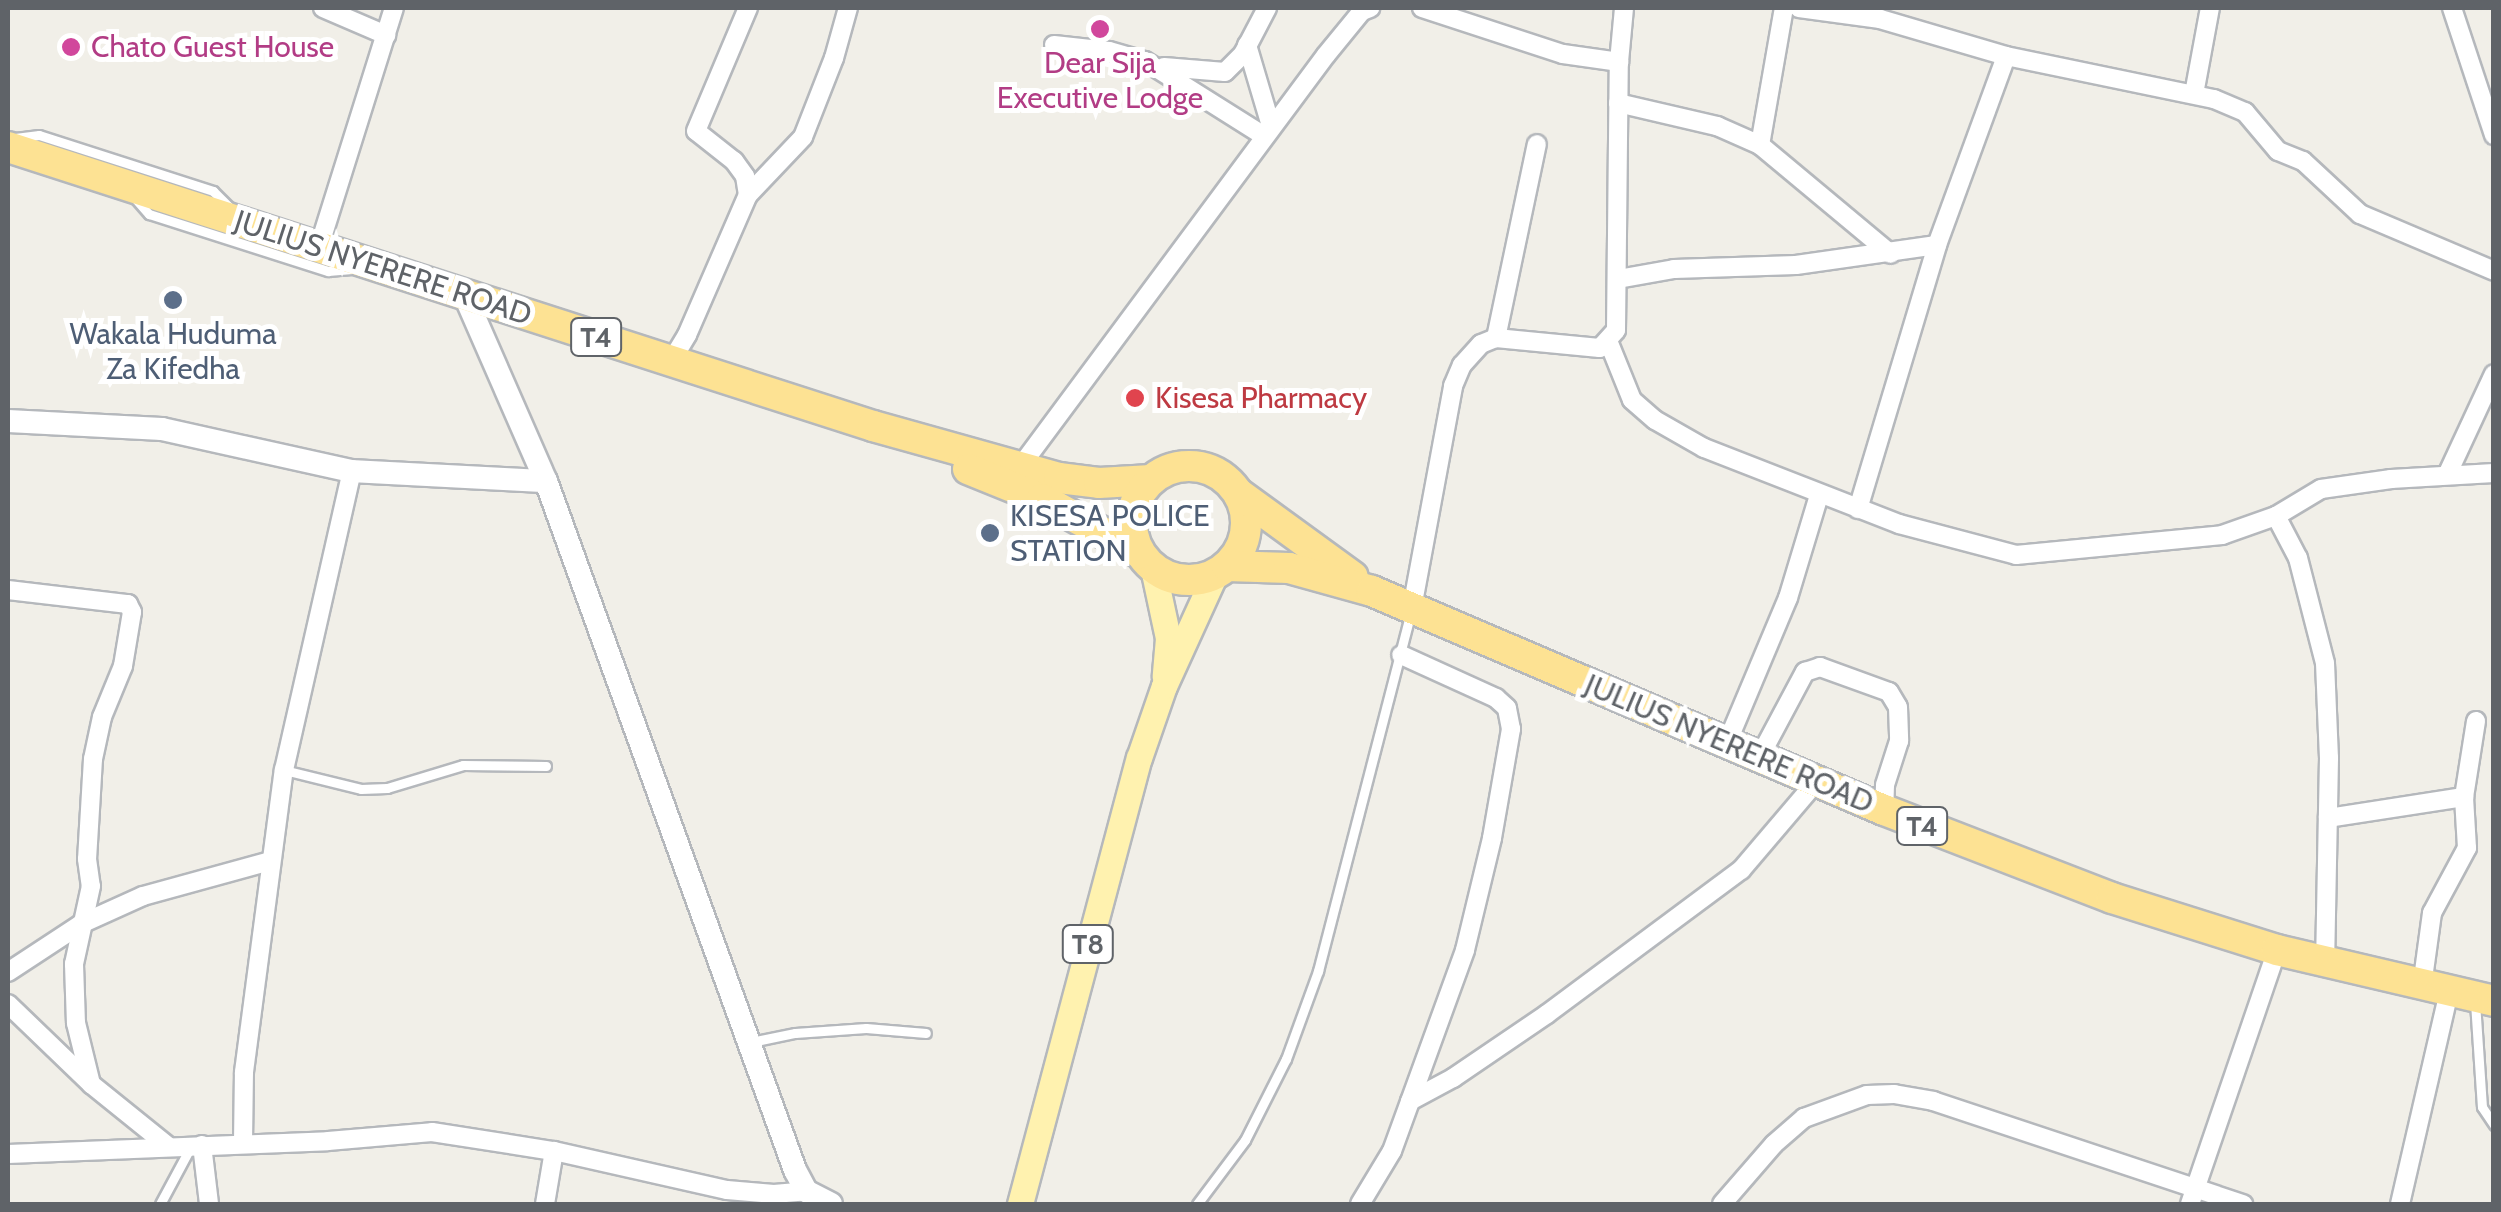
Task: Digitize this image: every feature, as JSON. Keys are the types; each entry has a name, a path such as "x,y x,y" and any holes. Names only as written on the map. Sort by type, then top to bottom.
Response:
{"highway":[{"name":"JULIUS NYERERE ROAD","path":"8,143 466,296 873,426 1020,467 1098,483 1151,480 1168,470 1207,469 1372,591"},
{"name":"JULIUS NYERERE ROAD","path":"873,426 1042,499 1172,578 1194,580 1221,570 1289,568 1372,591 1816,782 2112,898 2277,950 2460,994"},
{"path":"1147,560 1132,534 1132,514 1151,480"},
{"path":"1221,570 1239,550 1246,532 1238,494"}],"main road":[{"name":"T8","path":"1147,560 1168,638 1164,686"},
{"name":"T8","path":"1020,1204 1113,842 1164,686 1221,570"}],"street":[{"path":"323,8 386,35"},
{"path":"319,247 394,8"},
{"path":"748,8 696,131 734,161 745,176 748,195"},
{"path":"672,360 688,335 748,195 803,137 834,58 848,8"},
{"path":"1054,45 1109,51 1154,65 1225,72 1247,45 1266,8"},
{"path":"1020,467 1268,131 1362,11 1370,8"},
{"path":"1422,8 1563,54 1619,62"},
{"path":"1624,8 1618,102 1619,311 1609,343 1632,400 1655,420 1704,448 1858,509 1976,548 2016,555 2058,555 2222,536 2276,516 2321,489 2448,473 2494,472"},
{"path":"1760,145 1784,8"},
{"path":"1799,8 1880,19 2006,56 2194,94 2245,112 2278,151 2302,161 2360,214 2494,271"},
{"path":"2194,94 2210,8"},
{"path":"2452,8 2494,134"},
{"path":"1247,45 1268,131"},
{"path":"1858,509 1937,245 2006,56"},
{"path":"1154,65 1268,131"},
{"path":"1618,102 1717,126 1760,145 1892,254"},
{"path":"1496,338 1537,144"},
{"path":"1618,279 1674,269 1796,265 1937,245"},
{"path":"466,296 546,481 692,894 806,1192"},
{"path":"1412,608 1454,386 1462,365 1481,344 1496,338 1588,348 1609,343"},
{"path":"2448,473 2494,374"},
{"path":"8,421 162,429 352,471 546,481"},
{"path":"243,1142 244,1072 284,770 352,471"},
{"path":"1727,743 1788,598 1819,494"},
{"path":"2276,516 2298,558 2325,664 2325,963"},
{"path":"8,590 128,604 132,612 123,666 102,717 93,760 87,859 91,886 74,964 76,1022 91,1084"},
{"path":"1360,1204 1392,1151 1465,950 1492,838 1510,729 1508,708 1496,698 1401,654"},
{"path":"1759,758 1805,672 1820,667 1889,692 1898,707 1899,740 1886,785 1884,810"},
{"path":"2400,1204 2460,994 2432,913 2467,848 2464,798 2476,721"},
{"path":"1410,1101 1546,1014 1741,870 1816,782"},
{"path":"2328,818 2464,798"},
{"path":"8,972 81,924 143,896 270,862"},
{"path":"2193,1197 2277,950"},
{"path":"8,1004 91,1084 169,1147"},
{"path":"1722,1204 1774,1144 1804,1118 1867,1095 1894,1094 1933,1102 2193,1197 2243,1204"},
{"path":"8,1154 432,1132 554,1151 774,1199 806,1192 831,1204"},
{"path":"196,1146 209,1204"},
{"path":"545,1204 554,1151"}],"lane":[{"path":"8,143 39,136 214,190 246,223"},
{"path":"122,184 149,214 328,271 381,268"},
{"path":"1198,1204 1245,1140 1286,1059 1347,872 1412,608"},
{"path":"284,770 361,789 387,788 463,765 546,766"},
{"path":"2460,994 2482,1107 2494,1125"},
{"path":"750,1042 794,1033 866,1028 926,1033"},
{"path":"160,1204 196,1146"}],"place":[{"name":"Dear Sija Executive Lodge","path":"1100,29"},
{"name":"Chato Guest House","path":"71,47"},
{"name":"Wakala Huduma Za Kifedha","path":"173,300"},
{"name":"Kisesa Pharmacy","path":"1135,398"},
{"name":"KISESA POLICE STATION","path":"990,533"}]}
